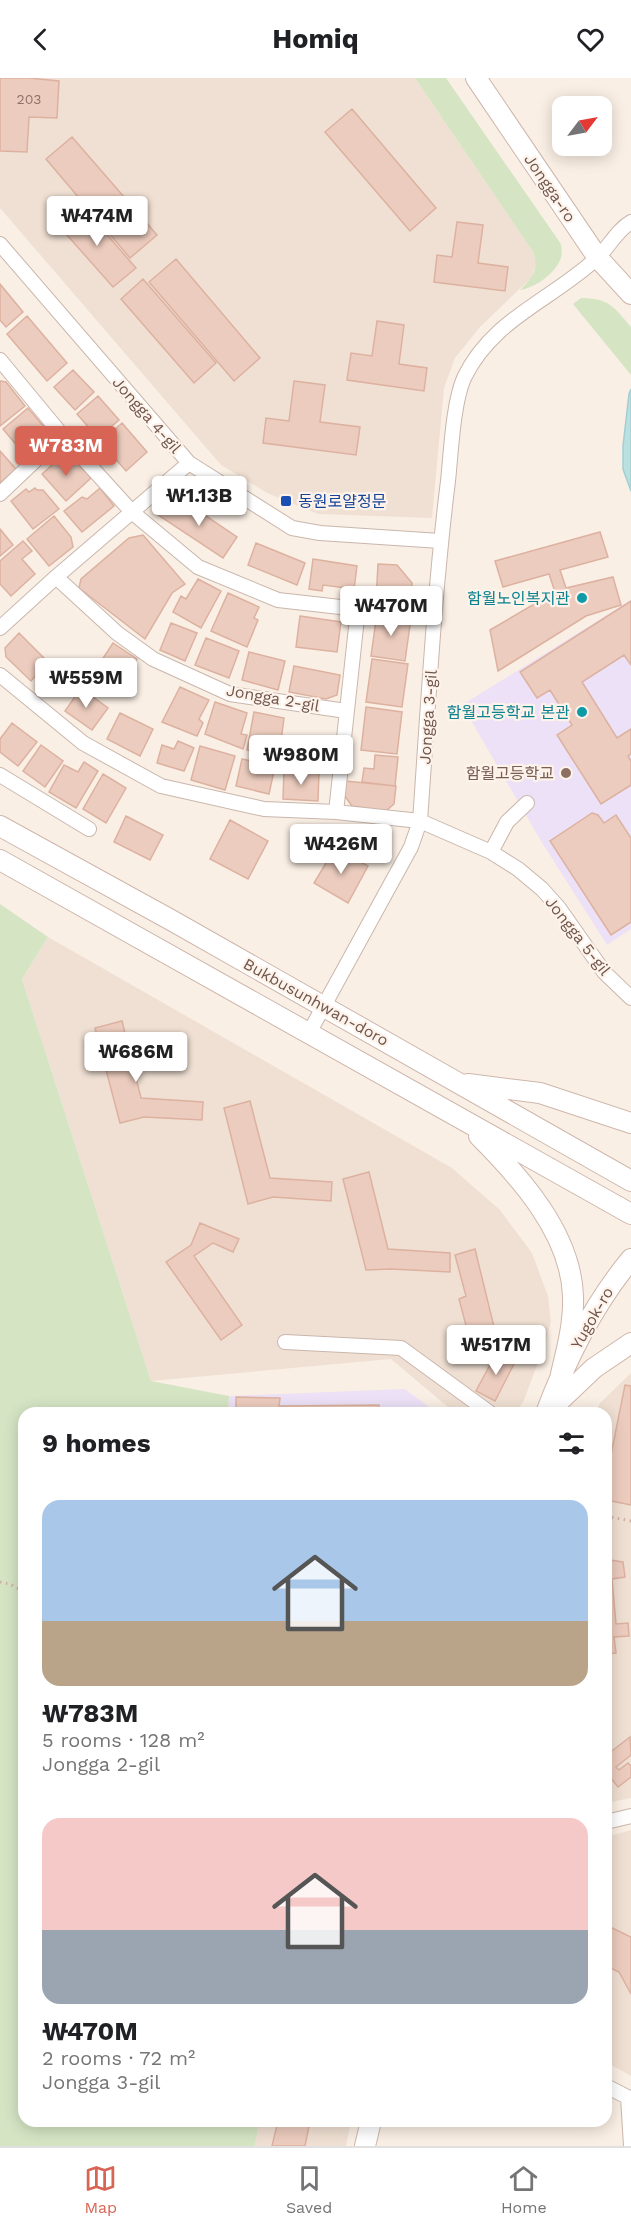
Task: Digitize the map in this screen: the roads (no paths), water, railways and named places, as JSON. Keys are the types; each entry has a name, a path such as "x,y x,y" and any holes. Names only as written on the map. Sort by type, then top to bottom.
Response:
{"main road":[{"name":"Jongga-ro","path":"476,78 598,258 631,294"},
{"name":"Bukbusunhwan-doro","path":"0,826 631,1181"},
{"name":"Bukbusunhwan-doro","path":"0,860 631,1214"},
{"path":"458,1082 540,1093 631,1123"},
{"path":"462,1119 495,1152 524,1186 546,1217 567,1257 573,1296 573,1319 561,1374"},
{"name":"Yugok-ro","path":"548,1407 561,1374 589,1318 613,1280 631,1259"},
{"path":"552,1407 594,1368 631,1343"},
{"path":"365,2146 370,2127"}],"street":[{"name":"Jongga 3-gil","path":"309,1033 411,847 420,821 440,541 455,416 463,380 480,351 504,325 598,258 625,225 631,222"},
{"name":"Jongga 4-gil","path":"0,244 189,463 292,528 320,533 440,541"},
{"path":"0,360 62,435 132,512 198,567 278,600 358,609 336,812"},
{"path":"0,494 62,435"},
{"path":"0,628 189,463"},
{"name":"Jongga 2-gil","path":"56,577 117,633 153,659 230,694 346,711"},
{"name":"Jongga 5-gil","path":"0,675 82,743 161,786 264,809 336,812 420,821 491,852 518,869 542,889 559,908 604,972 631,998"},
{"path":"0,775 89,829"},
{"path":"491,852 507,822 527,803"},
{"path":"285,1342 401,1348 482,1407"},
{"path":"612,1821 631,1816"},
{"path":"612,2089 630,2098 631,2146"}],"water":[{"path":"631,389 631,491 623,469 623,446"}],"place":[{"name":"동원로얄정문","path":"286,501"},
{"name":"함월노인복지관","path":"582,598"},
{"name":"함월고등학교 본관","path":"582,712"},
{"name":"함월고등학교","path":"566,773"}]}
